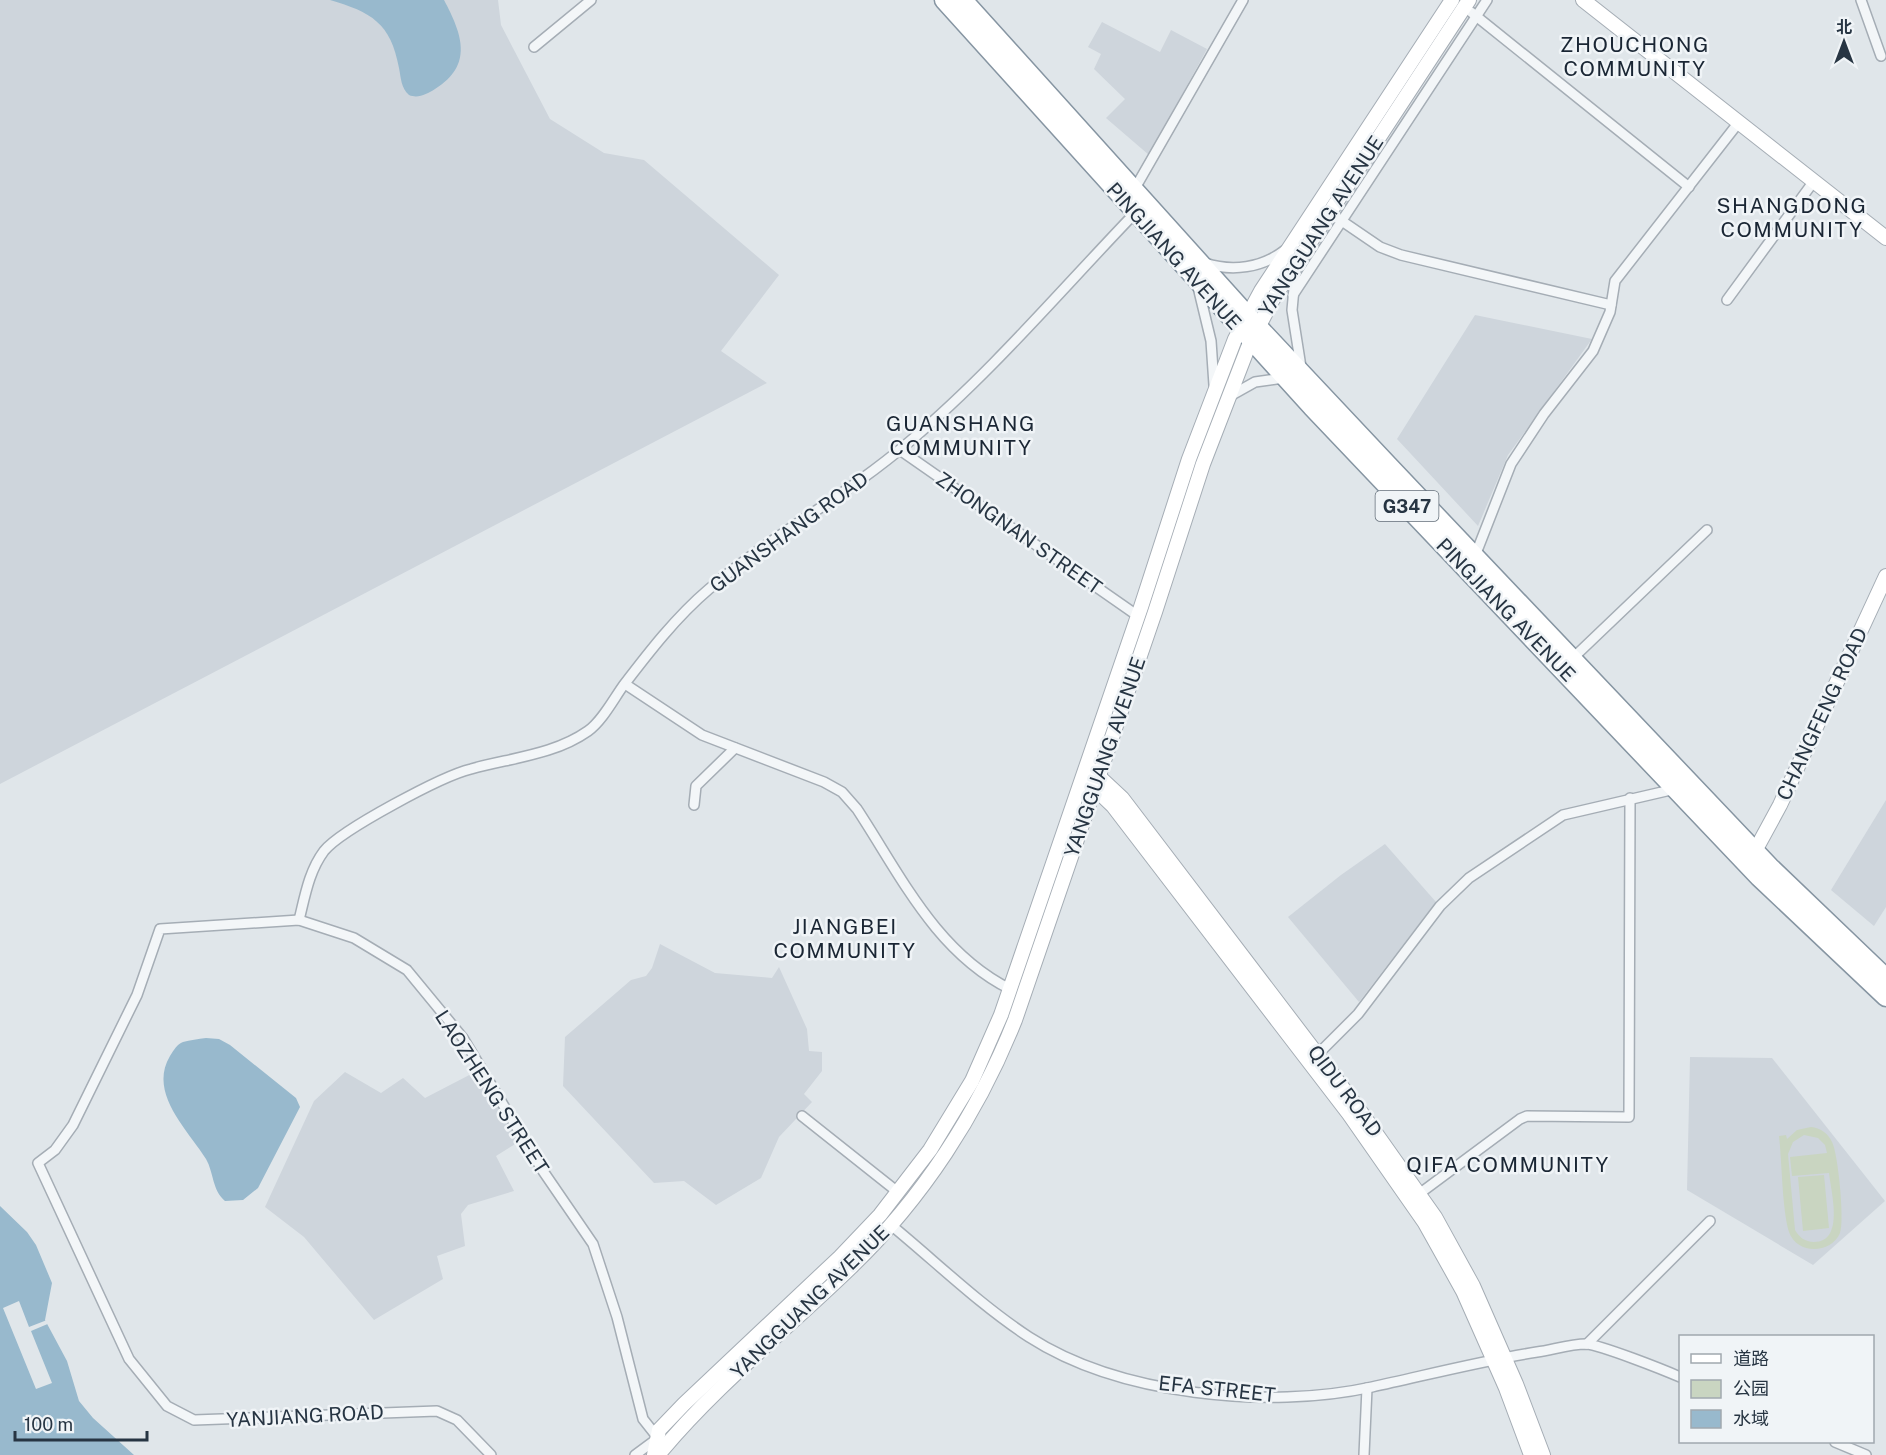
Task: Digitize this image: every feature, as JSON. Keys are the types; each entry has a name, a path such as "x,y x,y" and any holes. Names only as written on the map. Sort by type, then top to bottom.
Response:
{"highway":[{"name":"PINGJIANG AVENUE","path":"944,0 1135,213 1197,270"},
{"name":"PINGJIANG AVENUE","path":"963,0 1134,190 1197,270 1676,789 1794,911 1886,997"},
{"name":"PINGJIANG AVENUE","path":"1294,376 1475,556 1755,851 1886,978"}],"street":[{"path":"534,47 591,0"},
{"path":"1134,190 1243,0"},
{"path":"1465,6 1487,0"},
{"path":"1583,0 1886,237"},
{"path":"1861,0 1881,56"},
{"path":"1465,6 1689,187"},
{"name":"YANGGUANG AVENUE","path":"656,1455 719,1389 850,1268 891,1225 942,1158 971,1112 997,1063 1015,1020 1203,464 1228,398 1249,327 1335,217 1465,6"},
{"name":"YANGGUANG AVENUE","path":"656,1455 660,1430 709,1379 847,1251 899,1193 930,1150 972,1081 993,1036 1010,989 1138,616 1189,459 1214,393 1290,247 1465,6"},
{"path":"1475,556 1511,464 1544,414 1593,351 1611,305 1616,281 1739,122"},
{"path":"1727,300 1814,181"},
{"name":"GUANSHANG ROAD","path":"299,920 311,872 323,852 339,836 440,781 462,772 543,752 591,729 658,640 707,591 760,548 828,503 900,450 983,372 1135,213"},
{"path":"1293,295 1335,217 1380,247 1401,255 1611,305"},
{"path":"1214,393 1211,340 1197,270 1247,267 1274,258 1290,247"},
{"path":"1228,398 1255,382 1294,376 1293,295 1298,262"},
{"name":"ZHONGNAN STREET","path":"900,450 1138,616"},
{"path":"1573,658 1707,530"},
{"name":"CHANGFENG ROAD","path":"1755,851 1780,806 1884,585"},
{"path":"626,684 688,728 824,782 842,792 857,809 945,941 978,971 1010,989"},
{"path":"694,805 696,786 735,748"},
{"name":"QIDU ROAD","path":"1084,770 1122,798 1317,1055 1419,1194 1463,1267 1499,1358 1543,1455"},
{"name":"QIDU ROAD","path":"1096,781 1385,1164 1440,1247 1499,1358 1531,1455"},
{"path":"1317,1055 1358,1014 1440,906 1458,886 1563,815 1676,789"},
{"path":"1419,1194 1527,1116 1629,1117 1630,798"},
{"name":"LAOZHENG STREET","path":"38,1163 55,1150 74,1125 137,995 160,929 299,920 354,938 395,961 423,988 463,1038 543,1171 593,1244 603,1270 643,1419 658,1438"},
{"path":"802,1116 899,1193"},
{"name":"YANJIANG ROAD","path":"38,1163 122,1347 146,1382 174,1411 188,1418 208,1421 368,1411 437,1411 457,1420 491,1455"},
{"path":"1679,1377 1587,1344 1710,1221"},
{"name":"EFA STREET","path":"891,1225 1014,1326 1059,1354 1097,1370 1172,1387 1243,1395 1306,1396 1367,1388 1499,1358 1587,1344"},
{"path":"1364,1455 1367,1388"},
{"path":"635,1455 658,1438"},
{"path":"1837,1443 1866,1455"}],"shaded area":[{"path":"0,0 498,0 501,25 550,119 604,153 644,160 779,275 721,351 767,383 0,784"},
{"path":"1102,22 1160,52 1171,30 1207,49 1149,155 1106,118 1125,99 1094,69 1101,54 1088,47"},
{"path":"1475,315 1592,339 1508,455 1478,526 1397,439"},
{"path":"1886,800 1886,907 1874,926 1831,890"},
{"path":"1385,844 1436,902 1359,1002 1288,917"},
{"path":"660,944 715,973 772,978 779,967 807,1029 809,1051 822,1052 822,1071 804,1094 812,1102 779,1137 761,1178 716,1205 684,1181 654,1183 563,1086 565,1037 631,980 646,976 652,968"},
{"path":"1690,1057 1772,1058 1885,1201 1813,1265 1687,1190"},
{"path":"477,1071 520,1141 496,1156 514,1191 468,1205 461,1214 465,1246 437,1256 443,1279 374,1320 304,1237 265,1207 314,1101 345,1072 381,1093 403,1078 425,1098"}],"green space":[{"path":"1811,1127 1821,1130 1828,1136 1834,1149 1840,1188 1841,1226 1836,1240 1822,1248 1806,1248 1799,1245 1789,1232 1779,1136 1786,1135 1787,1139 1797,1130","holes":["1804,1135 1818,1138 1825,1145 1827,1153 1790,1157 1792,1176 1829,1173 1833,1225 1830,1234 1824,1240 1814,1242 1803,1239 1795,1230 1788,1154 1793,1142"]},
{"path":"1824,1175 1829,1228 1803,1231 1798,1177"}],"water":[{"path":"330,0 444,0 456,25 461,48 460,59 455,70 447,80 429,93 419,96 409,95 403,86 391,40 384,30 368,15"},
{"path":"206,1038 219,1039 230,1045 296,1098 300,1107 258,1188 243,1200 225,1201 221,1197 215,1187 206,1159 180,1123 167,1097 164,1070 170,1056 183,1042"},
{"path":"0,1206 27,1232 36,1245 52,1283 45,1320 67,1361 79,1401 93,1418 134,1455 0,1455"}],"pier":[{"path":"19,1301 29,1327 47,1320 48,1315 50,1323 31,1331 52,1383 36,1389 3,1308"}],"district":[{"name":"ZHOUCHONG COMMUNITY","path":"1635,56"},
{"name":"SHANGDONG COMMUNITY","path":"1792,217"},
{"name":"GUANSHANG COMMUNITY","path":"961,435"},
{"name":"JIANGBEI COMMUNITY","path":"845,938"},
{"name":"QIFA COMMUNITY","path":"1508,1164"}]}
